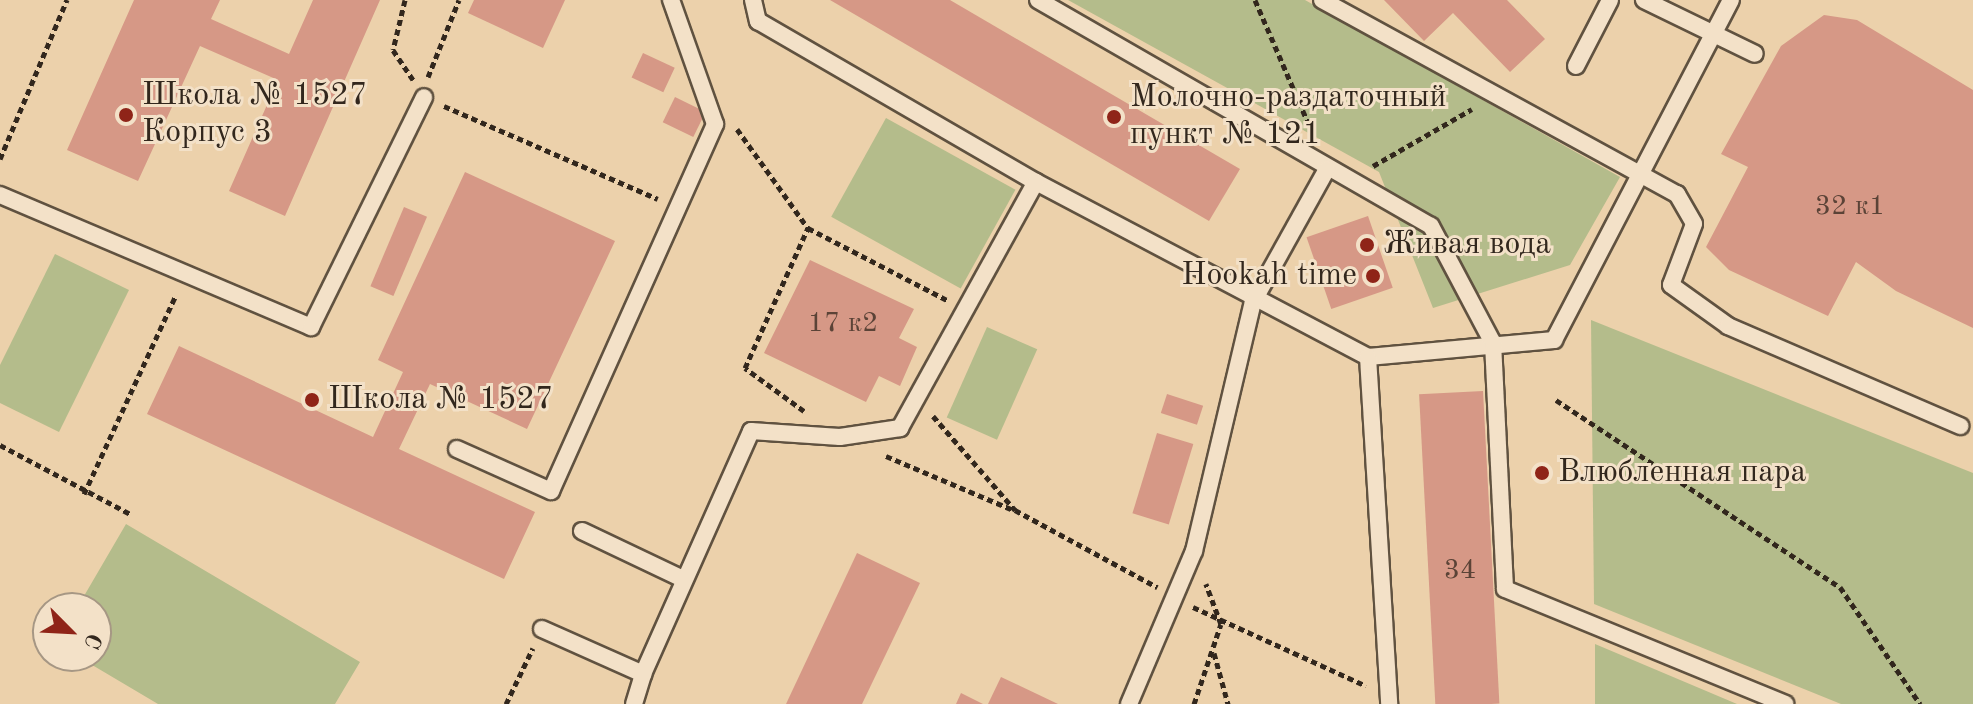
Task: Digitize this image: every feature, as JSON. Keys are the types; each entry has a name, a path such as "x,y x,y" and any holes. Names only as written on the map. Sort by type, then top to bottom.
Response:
{"lane":[{"path":"457,449 551,491 715,124 671,0"},
{"path":"753,0 758,21 1036,182 1253,302 1368,357 1493,343 1554,340 1638,172 1731,0"},
{"path":"1038,0 1327,169 1431,226 1493,343 1505,589 1785,704"},
{"path":"1322,0 1677,194 1694,224 1671,285 1728,326 1960,426"},
{"path":"1576,66 1610,0"},
{"path":"1644,0 1755,54"},
{"path":"0,195 311,327 424,97"},
{"path":"1129,704 1194,551 1253,302 1327,169"},
{"path":"634,704 681,578 751,431 840,437 900,428 919,400 963,308 1036,182"},
{"path":"1368,357 1389,700"},
{"path":"582,531 681,578"},
{"path":"542,629 643,674"}],"path":[{"path":"0,159 67,0"},
{"path":"405,0 393,50 424,97 678,208"},
{"path":"424,97 459,0"},
{"path":"1255,0 1327,169"},
{"path":"1348,180 1495,94"},
{"path":"728,116 808,228 963,308"},
{"path":"808,228 745,368 840,437 1015,510 1221,624 1389,700"},
{"path":"84,494 186,275"},
{"path":"919,400 1015,510"},
{"path":"1556,400 1840,587 1920,704"},
{"path":"0,445 84,494 132,515"},
{"path":"1194,551 1221,624 1194,704"},
{"path":"506,704 542,629"},
{"path":"1214,652 1228,704"}],"green space":[{"path":"1068,0 1305,0 1620,177 1570,265 1433,308 1379,172"},
{"path":"886,118 1015,190 961,289 831,217"},
{"path":"55,254 129,290 59,432 0,403 0,365"},
{"path":"1591,320 1973,473 1973,704 1841,704 1594,604"},
{"path":"987,327 1037,349 997,440 947,417"},
{"path":"126,524 360,662 335,704 158,704 104,672 112,672 112,592 86,592"},
{"path":"1595,644 1737,704 1595,704"}],"building":[{"name":"Школа № 1527 Корпус 3","path":"134,0 220,0 211,19 289,54 313,0 380,0 285,216 229,191 278,80 200,46 138,181 67,150"},
{"path":"474,0 565,0 543,48 468,13"},
{"path":"830,0 950,0 1240,169 1209,221"},
{"path":"1384,0 1507,0 1545,39 1510,72 1453,13 1424,41"},
{"path":"1824,15 1857,20 1973,90 1973,328 1896,291 1856,262 1828,316 1729,270 1706,247 1748,167 1721,154 1781,46"},
{"path":"643,53 675,68 663,92 632,77"},
{"path":"675,97 706,112 693,137 663,122"},
{"path":"465,172 615,241 527,429 430,384 399,449 535,512 504,579 147,414 179,346 373,437 403,372 378,360"},
{"path":"404,207 427,217 393,296 370,286"},
{"path":"1368,216 1393,288 1331,309 1307,237"},
{"path":"810,260 914,309 899,338 917,347 900,386 879,376 866,402 764,353"},
{"path":"1483,391 1499,704 1435,704 1419,394"},
{"path":"1167,394 1203,406 1197,425 1161,413"},
{"path":"1157,433 1193,444 1169,524 1132,513"},
{"path":"857,553 920,583 862,704 786,704"},
{"path":"1001,677 1058,704 988,704"},
{"path":"961,693 983,704 956,704"}],"place":[{"name":"Школа № 1527 Корпус 3","path":"126,115"},
{"name":"Молочно-раздаточный пункт № 121","path":"1114,117"},
{"name":"Живая вода","path":"1367,245"},
{"name":"Hookah time","path":"1373,276"},
{"name":"Школа № 1527","path":"312,400"},
{"name":"Влюбленная пара","path":"1542,473"}]}
